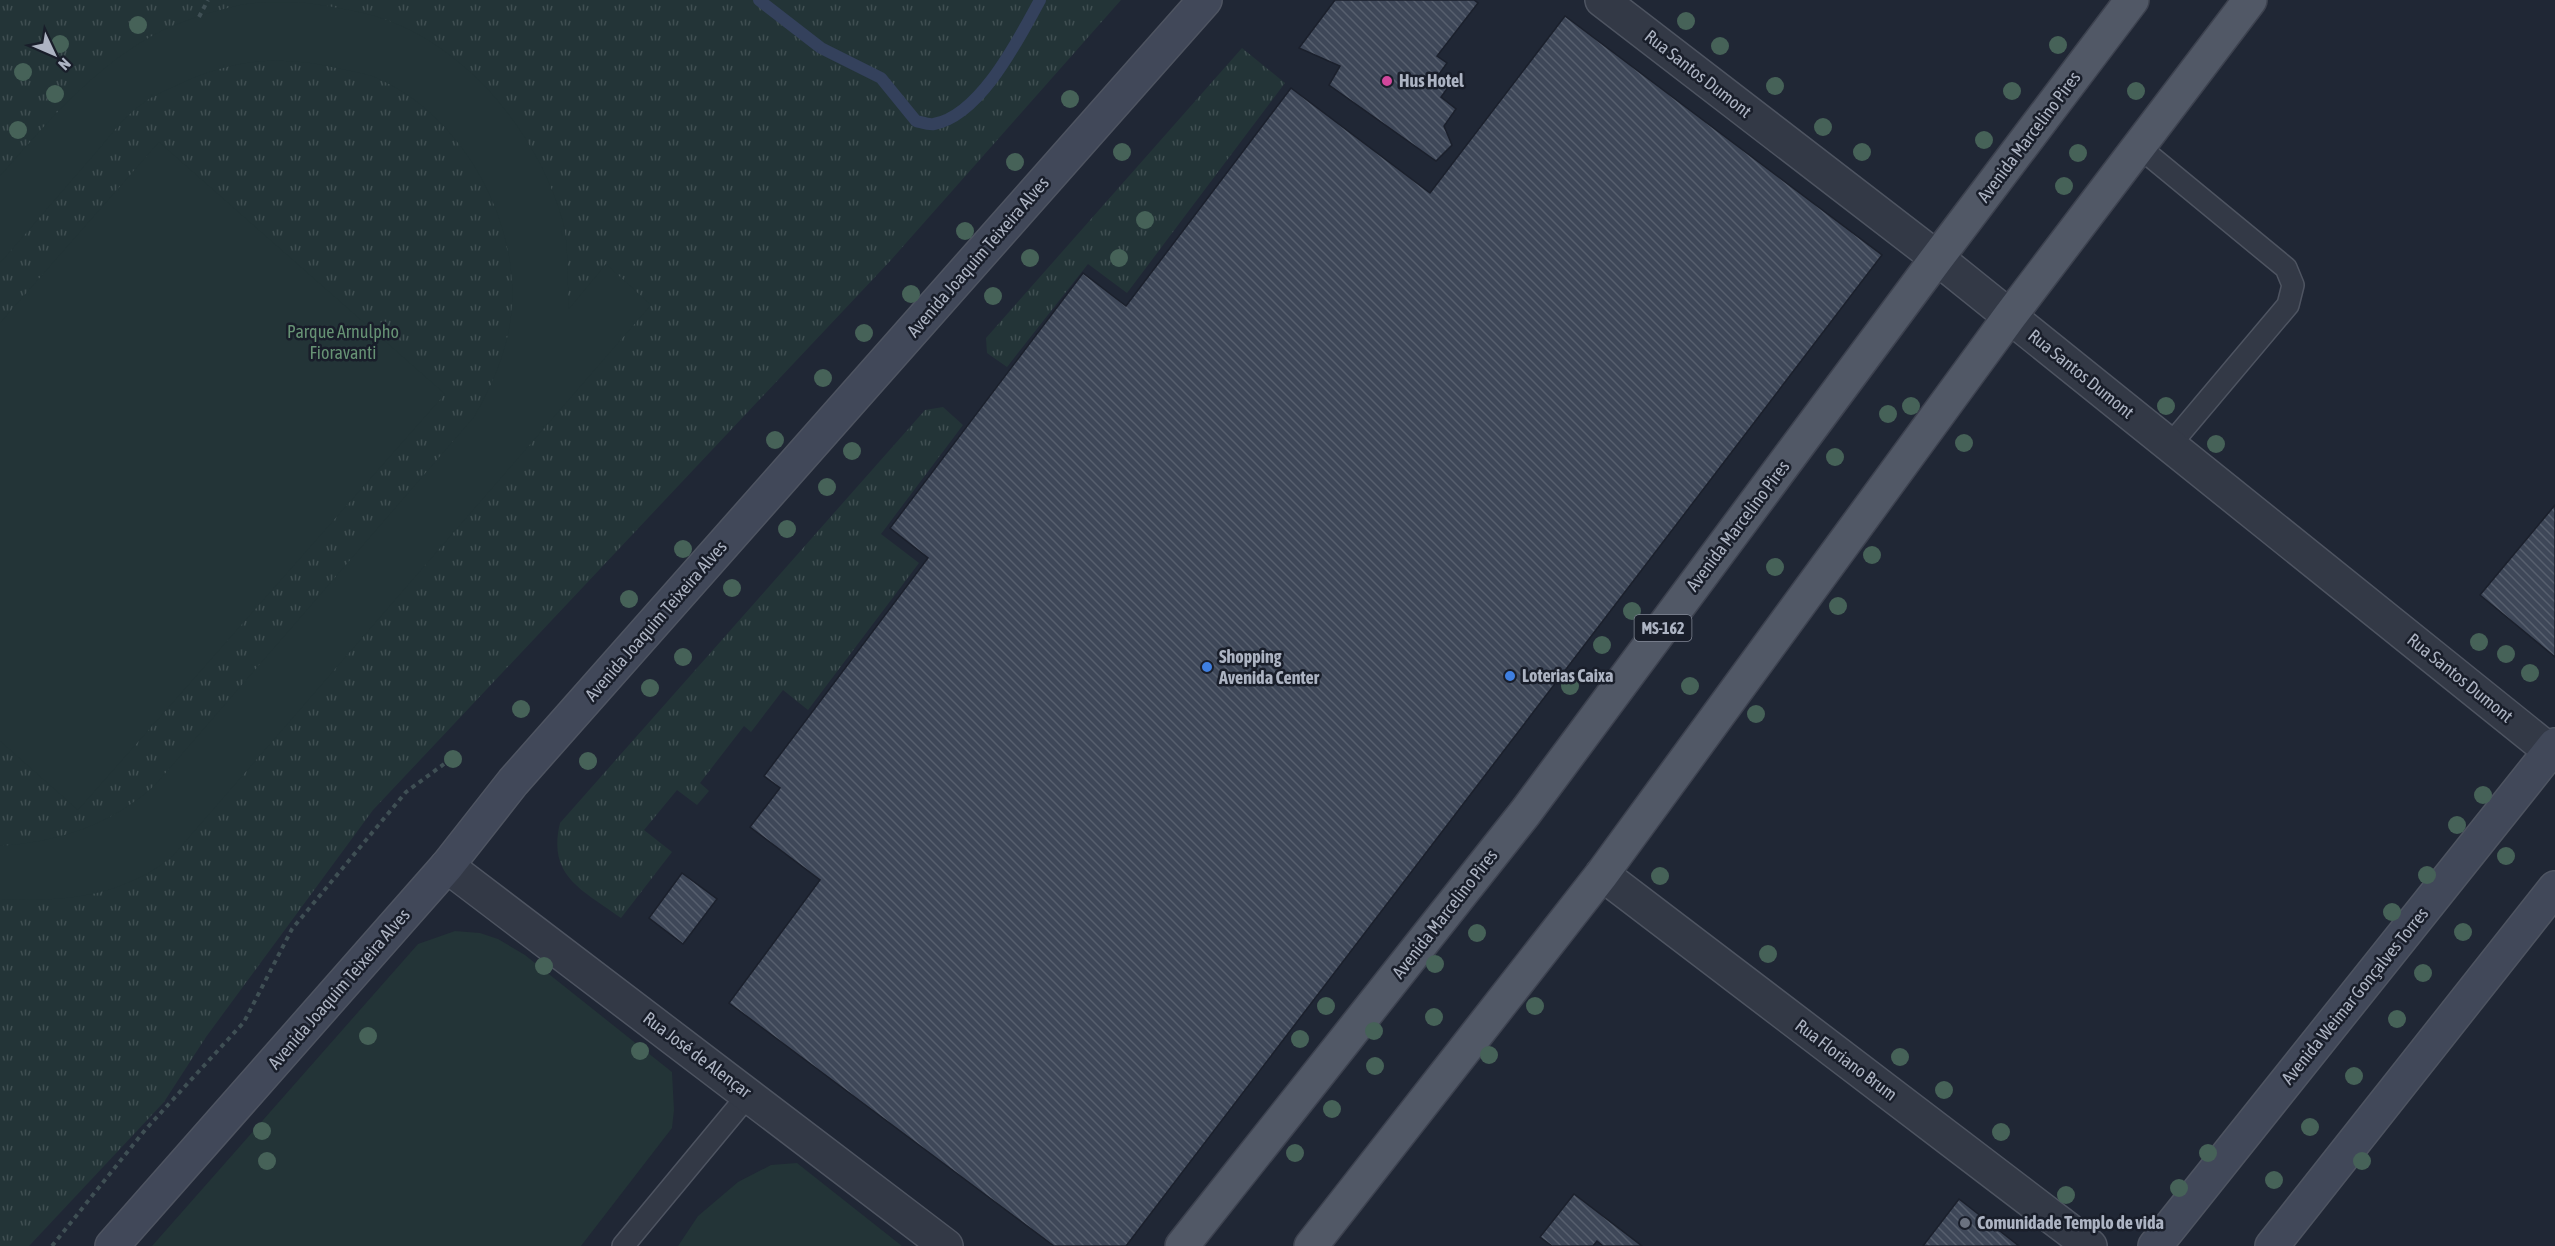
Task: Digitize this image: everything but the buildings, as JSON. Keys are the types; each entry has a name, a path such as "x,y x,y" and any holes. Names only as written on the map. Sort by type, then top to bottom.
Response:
{"main road":[{"name":"Avenida Joaquim Teixeira Alves","path":"112,1246 447,866 513,782 1205,0"},
{"name":"Avenida Marcelino Pires","path":"1182,1246 1526,813 1937,258 2132,0"},
{"path":"1311,1246 1602,874 2010,316 2250,0"},
{"name":"Avenida Weimar Gonçalves Torres","path":"2155,1246 2554,750"},
{"path":"2272,1246 2555,888"}],"street":[{"name":"Rua Santos Dumont","path":"1602,0 1937,258 2554,750"},
{"name":"Rua José de Alençar","path":"447,866 946,1246"},
{"name":"Rua Floriano Brum","path":"1602,874 2090,1246"}],"lane":[{"path":"2138,146 2286,268 2293,285 2288,305 2170,445"},
{"path":"623,1246 749,1094"}],"path":[{"path":"199,17 208,0"},
{"path":"52,1246 145,1130 244,1022 292,929 406,792 444,764"}],"green space":[{"name":"Parque Arnulpho Fioravanti","path":"0,0 1121,0 891,260 373,810 206,1037 164,1102 29,1246 0,1246"},
{"path":"299,2 384,19 416,33 473,74 519,128 552,190 565,231 569,309 606,264 651,305 171,858 139,878 102,892 68,898 0,899 0,846 43,840 83,829 121,810 156,784 474,417 493,381 502,356 511,316 512,280 506,243 495,208 479,174 458,143 433,115 404,93 372,76 320,65 280,61 241,64 202,75 151,98 122,122 0,263 0,176 88,82 128,51 150,37 182,22 240,5"},
{"path":"1242,48 1285,83 1127,293 1088,264 1007,367 987,353 986,338"},
{"path":"159,142 445,394 78,810 0,741 0,323"},
{"path":"943,407 963,425 881,534 919,563 808,710 783,690 751,732 744,726 700,783 709,791 697,805 677,790 644,830 672,852 621,918 571,880 559,857 557,841 560,823 925,410"},
{"path":"455,931 480,933 498,939 525,955 672,1072 674,1110 672,1128 581,1246 152,1246 418,944"},
{"path":"797,1163 902,1246 678,1246 698,1216 738,1182 771,1165"}],"waterway":[{"path":"759,0 821,48 881,78 916,121 927,124 951,118 983,91 1010,54 1040,0"}],"place":[{"name":"Hus Hotel","path":"1387,81"},
{"name":"Shopping Avenida Center","path":"1207,667"},
{"name":"Loterias Caixa","path":"1510,676"},
{"name":"Comunidade Templo de vida","path":"1965,1223"}]}
